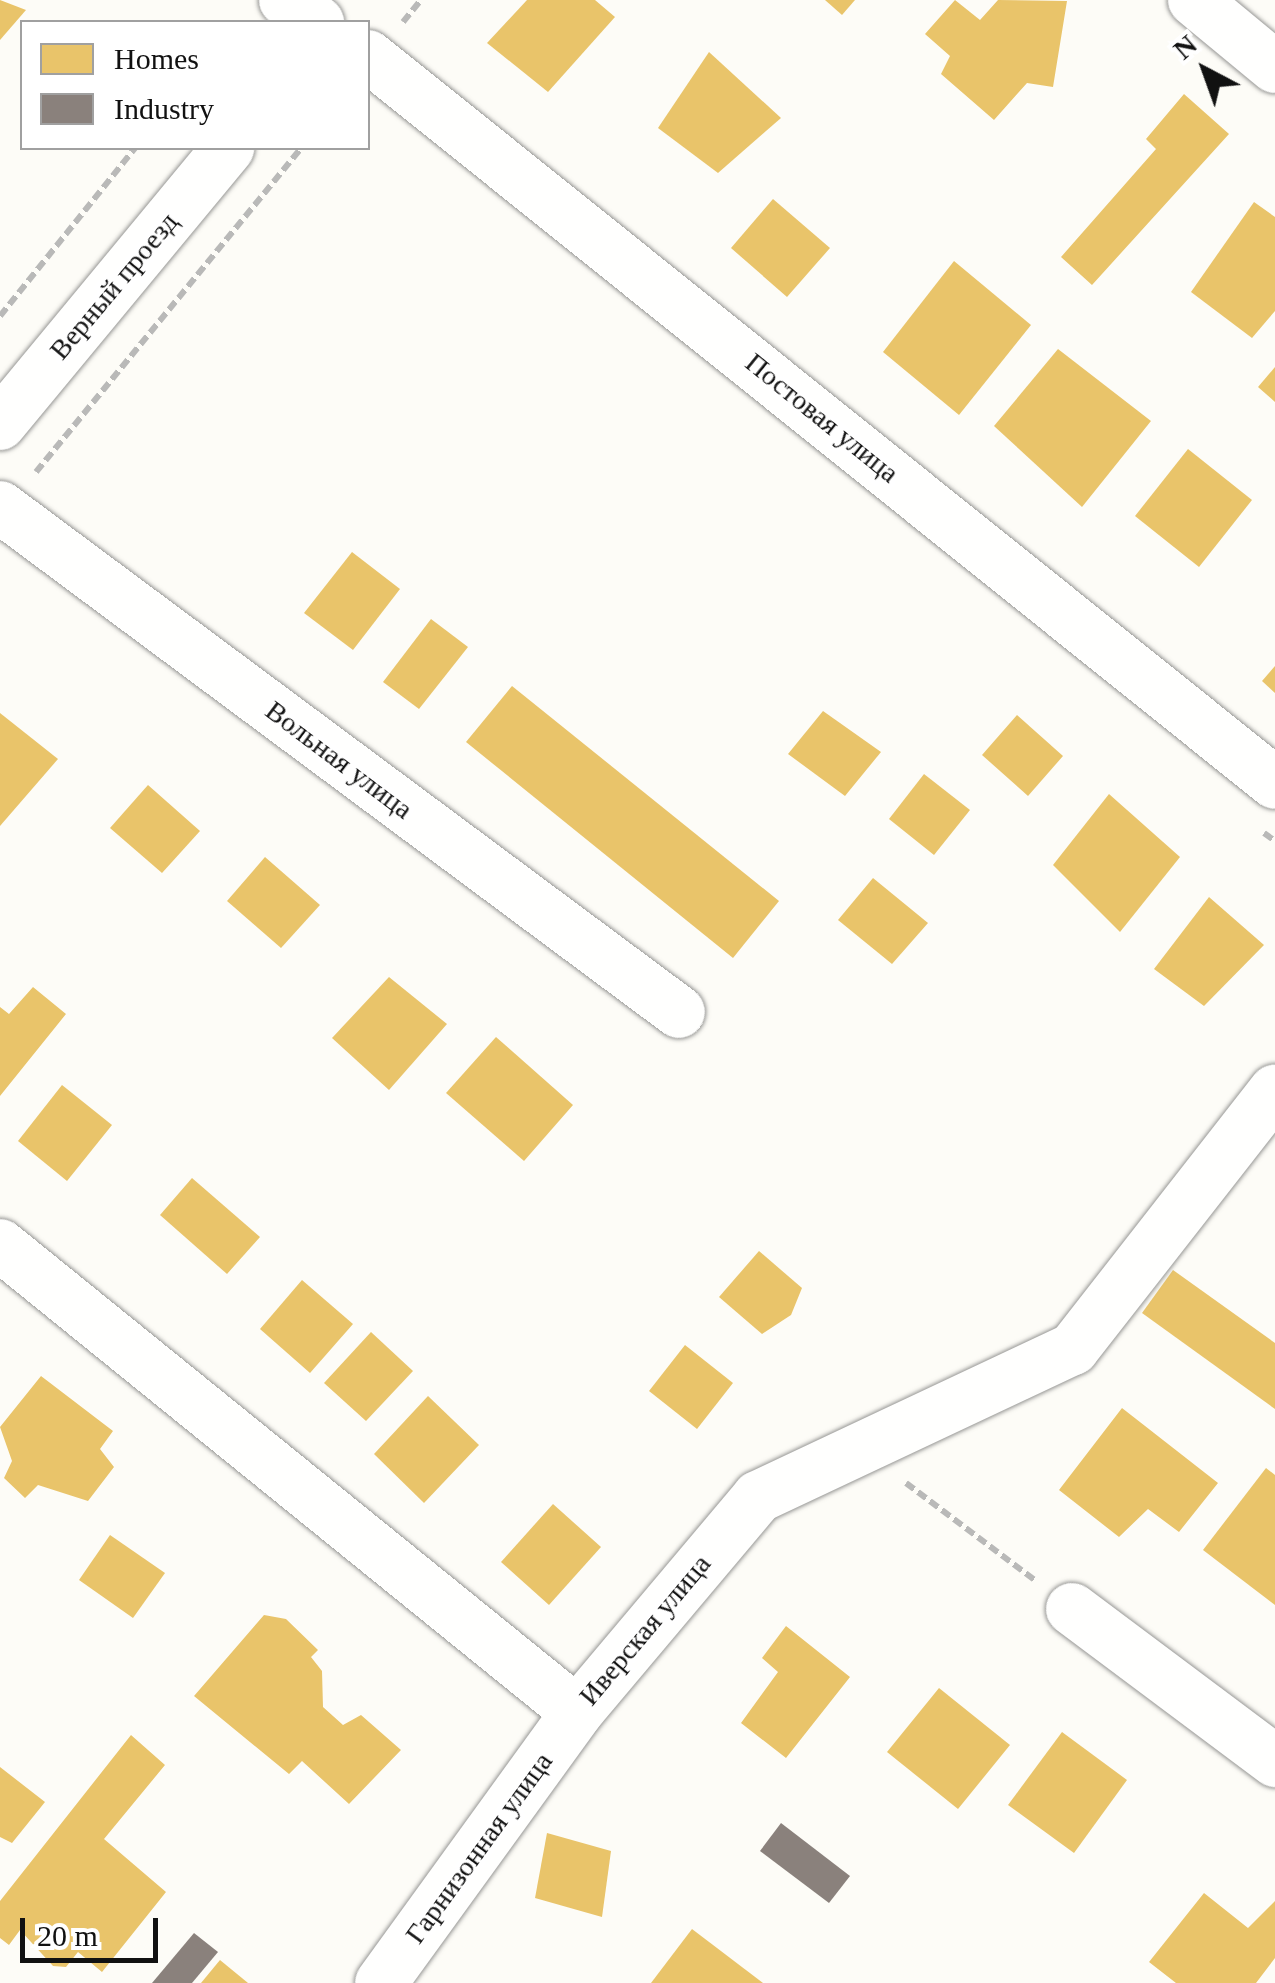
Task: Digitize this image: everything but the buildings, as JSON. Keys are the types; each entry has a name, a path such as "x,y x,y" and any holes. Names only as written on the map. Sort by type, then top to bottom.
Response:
{"street":[{"path":"285,0 315,20"},
{"path":"334,20 350,0"},
{"path":"1194,0 1275,67"},
{"name":"Постовая улица","path":"370,58 1275,783"},
{"name":"Верный проезд","path":"0,424 226,150"},
{"name":"Вольная улица","path":"2,508 679,1012"},
{"name":"Иверская улица","path":"0,1244 577,1712 758,1497 1073,1349 1275,1090"},
{"path":"1072,1610 1275,1761"},
{"name":"Гарнизонная улица","path":"381,1983 577,1712"}],"path":[{"path":"0,316 132,150"},
{"path":"2,508 299,150"},
{"path":"891,1471 1072,1610"}]}
